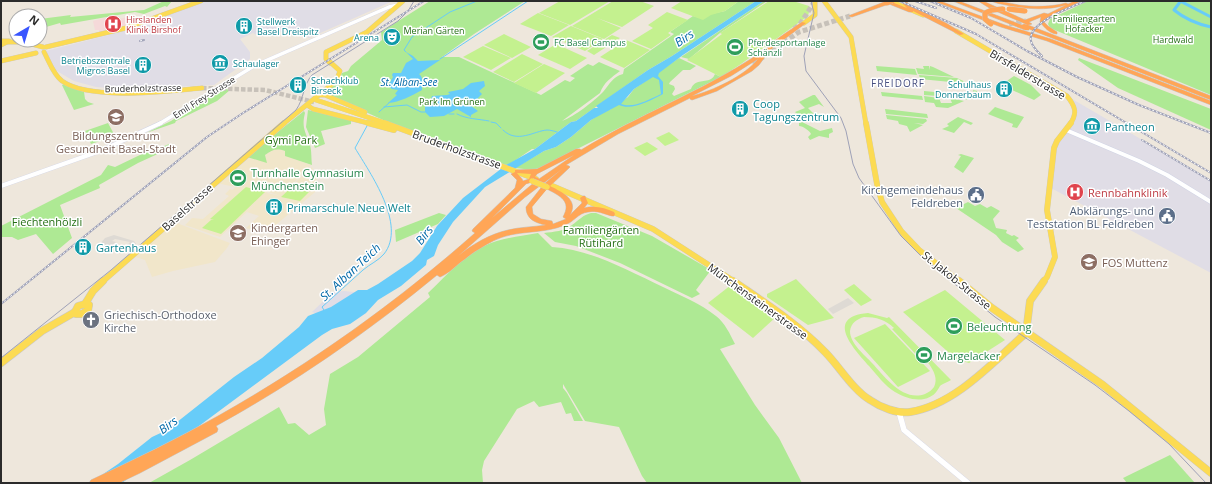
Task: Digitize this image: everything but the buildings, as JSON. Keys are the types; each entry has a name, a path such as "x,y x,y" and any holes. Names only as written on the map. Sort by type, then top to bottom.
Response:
{"highway":[{"path":"885,1 931,19"},
{"path":"850,16 891,1"},
{"path":"906,1 905,4 909,7 962,34"},
{"path":"936,1 1008,31 1058,45 1211,102"},
{"path":"949,1 975,8"},
{"path":"955,1 1211,102"},
{"path":"962,1 1132,66"},
{"path":"980,1 998,11 1211,98"},
{"path":"989,1 1016,9 1023,14 1024,21 1067,5"},
{"path":"995,1 1039,8 1067,5"},
{"path":"1061,36 1046,27 1042,23 1042,20 1046,16 1073,1"},
{"path":"1009,24 991,23 985,19 985,13 992,10 1006,9 1025,11 1051,10 1079,1"},
{"path":"710,86 739,68 804,21"},
{"path":"692,98 711,91 746,72 757,64 770,47 804,21"},
{"path":"395,304 461,244 518,188 523,176 541,169 646,116 710,86 742,68 759,56"},
{"path":"109,483 197,438 258,404 333,356 386,317 440,274 528,196 567,167 619,135 730,78 753,64"},
{"path":"94,483 169,448 217,422 330,352 438,270 532,188 555,170 597,142 646,116"},
{"path":"567,167 537,195 530,204 529,210 534,219 542,223 556,222 590,208 599,209 612,214"},
{"path":"549,186 564,196 570,203 570,216"},
{"path":"440,274 448,270 480,245 501,235 521,230 557,226 569,220 570,216 586,201"}],"main road":[{"path":"1,61 112,32 174,12 199,1"},
{"name":"Emil Frey-Strasse","path":"398,6 403,1"},
{"path":"804,21 812,18 815,13 815,1"},
{"name":"Birsfelderstrasse","path":"891,1 962,34 1060,92 1071,100 1076,108 1076,114 1066,130 1057,140 1054,148 1047,204 1048,218 1054,244 1054,260 1047,277 1030,301 1026,333"},
{"name":"St. Jakob-Strasse","path":"825,2 851,37 873,165 882,202 901,231 919,250 992,308 1103,386 1211,473"},
{"path":"327,60 326,52 367,32 398,6"},
{"path":"1,41 7,40 7,42 26,45 36,51"},
{"path":"1,45 7,42 24,42 45,49"},
{"name":"Bruderholzstrasse","path":"45,49 51,68 63,81 73,86 111,92 203,87"},
{"name":"Baselstrasse","path":"1,363 45,329 75,312 77,307 85,304 93,291 102,282 328,88 338,78 340,73 338,67 327,60"},
{"name":"Baselstrasse","path":"312,101 336,76 337,70 327,60"},
{"path":"328,88 326,93 334,99"},
{"name":"Bruderholzstrasse","path":"312,101 320,95 334,99 402,130"},
{"name":"Bruderholzstrasse","path":"312,101 313,109"},
{"name":"Bruderholzstrasse","path":"312,101 402,130 523,176"},
{"name":"Bruderholzstrasse","path":"296,114 306,109 313,109 402,130"},
{"name":"Münchensteinerstrasse","path":"523,176 638,222 714,268 794,325 825,352 860,392 869,400 884,408 899,412"},
{"name":"Münchensteinerstrasse","path":"586,201 662,236"},
{"path":"899,412 909,412 921,409 954,394 966,386 1026,333"}],"street":[{"name":"Emil Frey-Strasse","path":"1,186 100,151 140,134 165,121 259,63 389,7 398,6"},
{"path":"1066,130 1139,161 1167,175 1211,202"},
{"path":"899,412 904,430 968,483"}],"shaded area":[{"path":"202,1 393,1 309,38 290,28 278,33 273,30 259,36 253,33 240,39 250,52 250,59 214,85 121,89 96,87 74,81 55,70 46,51 109,35"},
{"name":"Hirslanden Klinik Birshof","path":"111,16 109,18 110,21 132,16 140,22 99,34 99,30 95,30 93,21"},
{"path":"1067,96 1211,180 1211,273 1049,187 1054,148 1076,114"},
{"path":"273,149 285,151 286,156 311,165 285,192 312,167 320,188 266,233 246,228 259,216 247,212 267,193 281,196 268,192 220,237 185,225 192,218 203,219 229,196 225,194 230,189 233,190 235,187 221,184 217,185 247,157 266,162 265,155"},
{"path":"174,222 230,243 215,262 152,277 145,260 135,257"},
{"path":"114,235 134,241 136,244 129,249 126,247 130,242 115,239 112,241 116,242 108,249 103,245 94,246 100,244 105,238"},
{"path":"333,292 354,292 366,313 350,324 346,325 312,312"},
{"path":"848,298 854,303 833,314 828,309"}],"green space":[{"path":"164,1 172,1 167,7 165,6 144,14 135,12 61,25 60,23 48,26 48,18 144,10"},
{"path":"430,1 525,1 442,57 459,57 541,95 565,80 570,82 575,78 570,76 588,64 593,66 599,62 620,71 606,83 600,93 562,121 589,104 603,92 614,79 623,74 624,69 674,34 670,32 693,16 703,19 711,14 725,11 739,1 756,1 648,70 576,121 571,122 535,149 532,149 506,165 405,130 335,98 328,93 328,90 340,78 342,73 348,71 351,66 382,40 381,32"},
{"path":"560,1 610,1 570,25 539,13"},
{"path":"613,1 640,1 654,6 622,27 597,18 621,28 604,39 572,26"},
{"path":"682,1 739,1 725,11 711,15 703,20 671,8"},
{"path":"764,1 767,1 720,33 689,59 681,57"},
{"name":"Pferdesportanlage Schänzli","path":"769,1 793,1 809,6 808,16 721,77 687,60 722,34 720,33"},
{"name":"Hardwald","path":"1088,1 1211,1 1211,95 1050,28 1048,24 1050,19"},
{"path":"667,12 688,20 668,33 671,35 651,49 632,41 653,28 648,25"},
{"path":"538,13 569,25 551,36 520,24"},
{"path":"571,26 603,39 585,51 552,37"},
{"path":"504,34 531,47 512,58 484,45"},
{"path":"612,35 620,38 594,55 587,51"},
{"path":"626,40 650,50 624,68 600,57"},
{"path":"556,44 587,58 570,69 538,55"},
{"path":"483,46 511,58 491,70 463,57"},
{"path":"522,54 543,64 514,82 493,72"},
{"path":"679,58 696,66 690,70 683,70 670,82 669,84 674,86 675,89 672,94 674,96 691,89 697,82 713,78 715,74 721,77 539,168 533,170 515,168 544,151 556,147 571,137 591,120 603,112 611,109 628,97 634,89"},
{"path":"1079,58 1211,109 1211,130 1118,88 1078,60"},
{"path":"544,64 565,73 536,93 514,83"},
{"path":"876,66 915,69 917,75 877,71"},
{"path":"923,66 929,66 930,70 930,66 933,67 954,77 918,74 916,68 924,69"},
{"path":"919,75 957,78 976,87 976,89 972,88 971,86 962,85 961,83 920,79"},
{"path":"1014,76 1031,85 1041,95 1034,100 1001,85"},
{"path":"64,84 84,92 85,99 94,104 74,110 62,85"},
{"path":"221,88 230,90 217,101 176,121 175,123 146,133 171,121"},
{"path":"973,90 977,91 978,94 966,100 965,98 924,95 924,91 966,95 966,93 974,94"},
{"path":"881,92 922,96 923,100 882,96"},
{"path":"815,95 824,107 819,104 808,108 814,114 818,113 823,117 815,121 808,119 803,115 799,116 795,112 805,108 799,102"},
{"path":"924,96 939,98 941,103 952,103 950,98 964,101 948,108 936,107 934,103 925,102"},
{"path":"995,107 1024,117 1017,128 1012,127 1013,124 988,114"},
{"path":"885,109 927,114 928,118 886,114"},
{"path":"308,110 351,120 351,124 321,131 325,144 315,148 306,127"},
{"name":"Gymi Park","path":"304,111 304,128 311,147 312,165 285,156 285,151 279,150 272,151 265,155 267,163 247,157"},
{"path":"886,115 926,119 927,121 923,124 914,123 923,125 910,132 907,126 899,124 898,121 887,119"},
{"path":"958,117 973,123 971,125 964,122 954,133 942,129 949,126 947,124"},
{"path":"802,122 820,131 832,128 833,132 829,134 829,138 819,136 810,140 808,137 811,134 808,130 799,126 799,123"},
{"path":"108,123 115,136 91,144 85,131"},
{"path":"669,132 679,140 665,146 656,138"},
{"path":"647,142 658,149 645,156 634,148"},
{"name":"Fiechtenhölzli","path":"172,144 173,147 138,163 99,185 100,188 60,205 72,238 53,254 36,234 18,240 12,237 1,237 1,226 101,175 108,165 115,167 142,154 155,150 152,148 160,148"},
{"path":"961,154 974,158 963,173 954,167 961,156 958,155"},
{"path":"294,185 304,188 302,190 309,192 300,201 281,197"},
{"path":"246,187 265,192 221,234 202,228 211,220 214,220 210,219"},
{"path":"968,202 975,206 980,204 987,208 991,206 1000,211 993,219 996,228 1007,230 1006,233 1019,238 1016,240 1024,249 1018,252 953,206 959,203 962,205"},
{"path":"439,213 446,215 438,224 396,242 395,230"},
{"name":"Familiengärten Rütihard","path":"596,213 652,236 711,270 696,290 700,294 692,298 620,263 576,246 555,242 544,233 566,229 583,216"},
{"path":"538,233 552,247 595,256 637,274 704,307 719,319 727,329 735,344 720,349 755,405 779,438 802,483 647,483 642,476 619,427 585,421 563,384 563,388 583,421 574,421 571,413 566,414 561,402 539,407 534,401 517,409 484,461 482,470 483,483 149,483 279,407 288,424 295,423 309,435 326,425 324,409 330,374 358,357 430,297 428,293 454,267 476,250 497,241"},
{"path":"796,279 834,318 808,325 767,297 767,294"},
{"path":"854,284 872,300 861,306 844,290"},
{"path":"731,285 776,317 753,338 708,303"},
{"name":"Beleuchtung","path":"945,290 1005,340 969,363 956,359 903,312"},
{"name":"Margelacker","path":"868,313 887,318 889,317 951,380 940,386 936,393 932,396 924,399 909,398 895,392 881,380 857,352 846,335 845,327 847,321 855,316","holes":["868,317 877,318 891,325 894,328 892,329 925,364 929,364 934,372 935,378 935,384 931,390 925,394 917,396 902,391 895,387 858,349 852,340 850,331 853,324 857,320"]},
{"path":"885,324 930,371 898,387 854,338"},
{"path":"1170,455 1195,483 1127,483 1123,478"}],"water":[{"path":"756,1 764,1 683,55 659,73 658,76 663,82 663,94 647,102 635,106 630,107 619,105 591,120 571,137 556,147 544,151 485,187 453,222 438,245 434,256 427,260 426,265 401,286 378,300 366,313 350,324 332,329 322,335 122,483 90,483 118,464 152,437 167,430 234,377 262,358 299,327 308,316 331,307 358,290 367,290 412,261 420,253 437,226 463,198 506,165 535,149 571,122 576,121 594,108 598,108 596,106 648,70","holes":["653,77 659,80 661,94 647,101 636,104 621,104 634,89"]},
{"name":"St. Alban-See","path":"406,52 418,61 440,60 419,74 422,79 422,90 401,100 388,103 397,95 395,94 398,90 392,89 388,86 393,77 393,73 401,73 406,63 413,59"},
{"path":"484,81 485,86 479,91 482,94 478,98 477,103 471,106 478,111 471,115 471,117 457,109 444,116 430,117 425,112 425,104 431,99 432,96 447,95 450,94 448,92 463,89 471,83"}],"waterway":[{"path":"406,52 404,50 412,37 450,12 477,1"},
{"name":"St. Alban-Teich","path":"440,59 528,1"},
{"path":"1180,1 1211,17"},
{"path":"1180,2 1174,10 1191,21 1211,27"},
{"path":"385,107 389,103"},
{"path":"385,107 407,105 421,112 425,112"},
{"path":"379,112 385,107"},
{"path":"449,114 454,114"},
{"path":"457,114 468,118 489,121"},
{"path":"491,122 496,123 501,128"},
{"name":"St. Alban-Teich","path":"324,310 322,307 363,270 377,261 384,254 390,242 391,229 389,214 384,200 355,148 367,126"},
{"path":"503,130 514,136 525,136 547,130 557,132"}],"tunnel":[{"path":"794,29 800,24 815,1"},
{"path":"753,64 799,32 850,16"},
{"path":"1009,24 1026,21"},
{"path":"202,88 265,90 314,102"}],"tram line":[{"path":"1,358 111,270 296,110 299,106 307,83 312,75 398,21 408,11 414,1"},
{"path":"811,1 814,13 804,56 806,71 841,118 846,131 853,164 859,178 901,236 923,258 995,317 1095,385 1129,411 1169,444 1206,483"}],"railway":[{"path":"1,304 207,137 243,113 424,1"},
{"path":"900,1 976,34 1211,173"},
{"path":"915,1 936,8"},
{"path":"930,1 971,18 1027,51 1077,77 1139,105 1211,133"},
{"path":"1042,56 1034,47 1031,41 1031,34 1036,28 1052,16 1086,1"},
{"path":"140,41 144,40"},
{"path":"1142,140 1211,181"}],"place":[{"name":"Hirslanden Klinik Birshof","path":"113,24"},
{"name":"Stellwerk Basel Dreispitz","path":"244,26"},
{"name":"Arena","path":"392,37"},
{"name":"FC Basel Campus","path":"541,42"},
{"name":"Pferdesportanlage Schänzli","path":"735,47"},
{"name":"Schaulager","path":"220,63"},
{"name":"Betriebszentrale Migros Basel","path":"143,65"},
{"name":"Schachklub Birseck","path":"298,85"},
{"name":"Schulhaus Donnerbaum","path":"1004,89"},
{"name":"Coop Tagungszentrum","path":"740,109"},
{"name":"Bildungszentrum Gesundheit Basel-Stadt","path":"116,117"},
{"name":"Pantheon","path":"1092,126"},
{"name":"Turnhalle Gymnasium Münchenstein","path":"238,178"},
{"name":"Rennbahnklinik","path":"1075,192"},
{"name":"Kirchgemeindehaus Feldreben","path":"976,195"},
{"name":"Primarschule Neue Welt","path":"274,207"},
{"name":"Abklärungs- und Teststation BL Feldreben","path":"1167,216"},
{"name":"Kindergarten Ehinger","path":"238,233"},
{"name":"Gartenhaus","path":"83,247"},
{"name":"FOS Muttenz","path":"1089,262"},
{"name":"Griechisch-Orthodoxe Kirche","path":"91,320"},
{"name":"Beleuchtung","path":"954,326"},
{"name":"Margelacker","path":"924,355"}],"district":[{"name":"FREIDORF","path":"898,83"}],"park label":[{"name":"Familiengarten Hofacker","path":"1084,24"},
{"name":"Merian Gärten","path":"434,30"},
{"name":"Park Im Grünen","path":"452,101"}],"water label":[{"name":"Birs","path":"684,38"},
{"name":"Birs","path":"424,235"},
{"name":"Birs","path":"168,425"}]}
